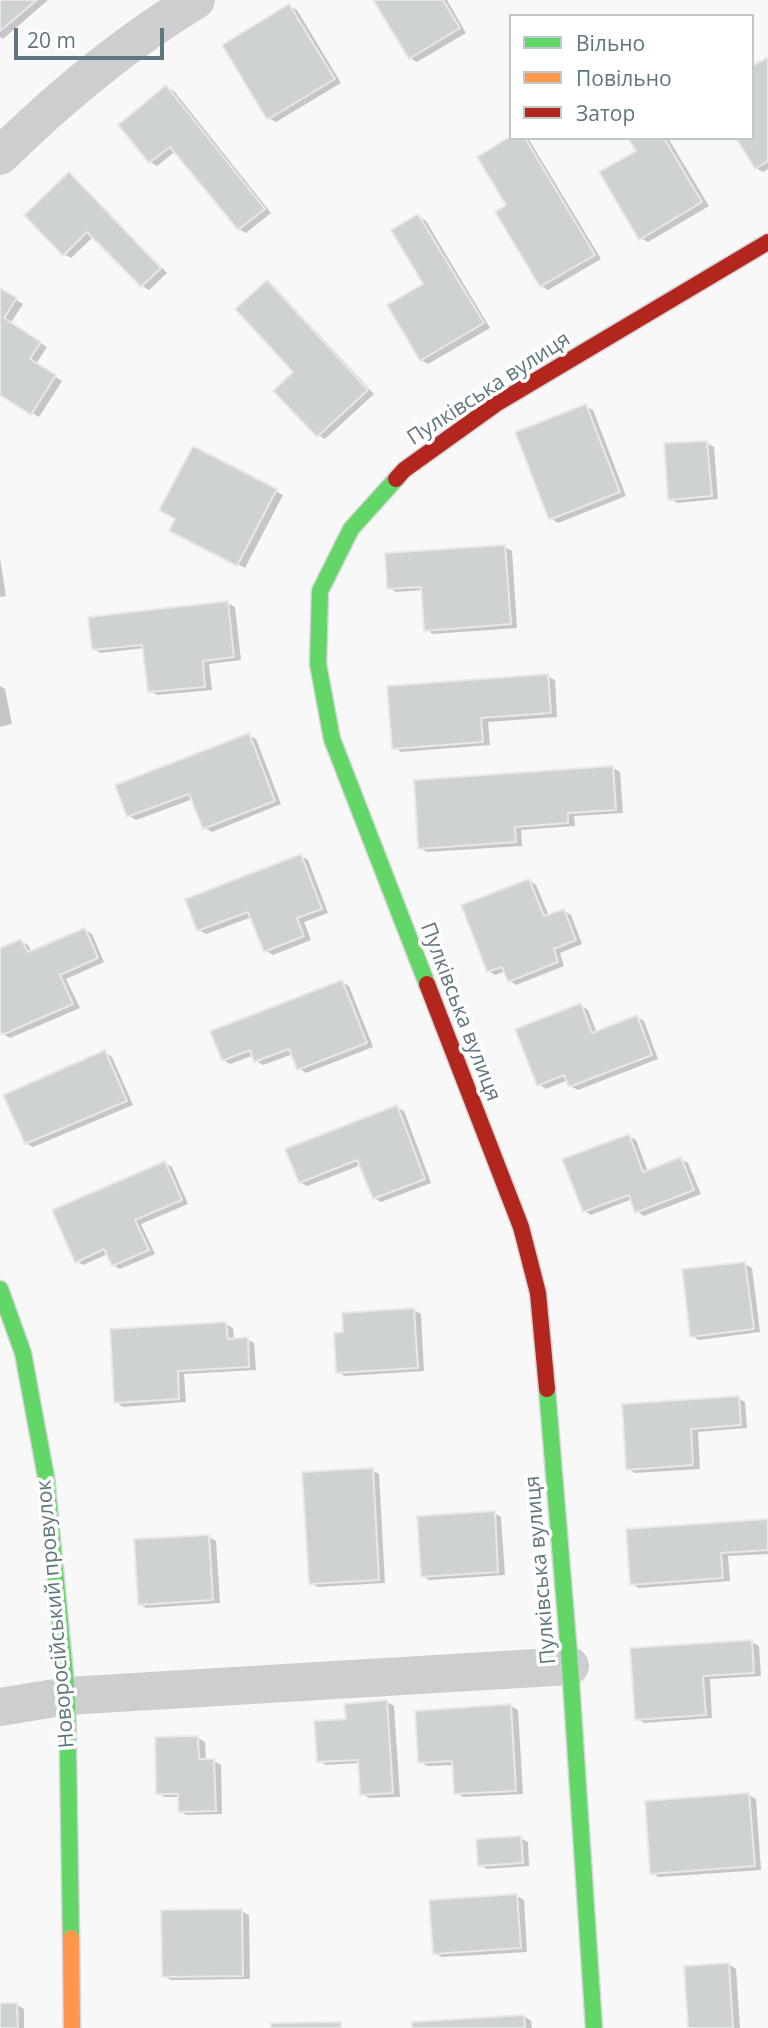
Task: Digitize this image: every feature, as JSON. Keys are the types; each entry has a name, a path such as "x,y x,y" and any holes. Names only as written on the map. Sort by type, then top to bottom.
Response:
{"street":[{"path":"0,156 41,116 158,22 195,0"},
{"name":"Пулківська вулиця","path":"594,2028 570,1666 538,1293 521,1227 332,739 317,664 320,591 351,529 404,470 496,404 768,242"},
{"name":"Новоросійський провулок","path":"0,1289 23,1353 46,1477 67,1696 72,2028"},
{"path":"0,1707 67,1696 570,1666"}],"building":[{"path":"0,0 37,0 0,31"},
{"path":"373,0 443,0 460,28 409,59"},
{"path":"289,4 335,79 267,120 222,45"},
{"path":"768,57 768,161 755,169 737,140 754,140 754,65"},
{"path":"166,85 265,209 238,230 170,147 149,163 118,125"},
{"path":"509,137 509,140 526,140 595,255 540,287 495,212 506,205 477,157"},
{"path":"629,140 665,140 702,202 639,240 599,172 636,151"},
{"path":"69,172 161,268 141,287 87,232 63,256 24,215"},
{"path":"418,214 484,323 420,361 387,305 423,284 391,230"},
{"path":"267,280 368,390 317,437 273,391 293,372 235,309"},
{"path":"0,288 17,298 4,318 41,342 30,359 56,375 31,415 0,395"},
{"path":"586,404 620,492 549,520 515,432"},
{"path":"707,441 712,496 668,500 664,443"},
{"path":"193,446 277,489 237,566 169,531 175,519 159,510"},
{"path":"505,545 511,624 424,631 421,587 387,589 385,553"},
{"path":"228,601 234,657 203,661 205,687 148,692 142,645 92,650 88,617"},
{"path":"548,674 551,713 481,718 483,742 392,749 387,686"},
{"path":"249,733 275,801 203,829 189,794 127,817 115,785"},
{"path":"613,766 616,810 568,813 568,823 515,827 516,842 418,849 414,780"},
{"path":"301,854 322,909 297,918 304,936 264,952 248,912 197,931 185,899"},
{"path":"529,879 544,916 564,909 576,940 554,949 558,962 508,982 502,967 487,972 461,905"},
{"path":"85,928 98,958 60,975 73,1004 2,1035 0,948 21,939 28,952"},
{"path":"342,980 367,1043 297,1070 289,1049 254,1062 250,1050 222,1061 210,1031"},
{"path":"581,1003 592,1033 637,1015 652,1055 569,1087 564,1075 537,1086 515,1029"},
{"path":"105,1050 127,1101 25,1144 3,1095"},
{"path":"397,1105 425,1179 373,1199 357,1160 299,1183 285,1149"},
{"path":"629,1134 643,1172 681,1157 694,1190 635,1213 629,1195 583,1212 562,1159"},
{"path":"165,1161 182,1200 135,1220 149,1250 112,1266 104,1249 75,1263 52,1210"},
{"path":"745,1262 754,1329 690,1337 682,1269"},
{"path":"414,1308 418,1368 336,1373 334,1333 343,1332 342,1313"},
{"path":"226,1322 228,1339 248,1337 249,1367 178,1371 179,1399 114,1403 110,1329"},
{"path":"739,1396 741,1425 691,1429 693,1465 626,1470 622,1404"},
{"path":"373,1468 379,1580 309,1584 302,1472"},
{"path":"495,1511 498,1572 421,1577 417,1516"},
{"path":"768,1519 768,1550 721,1553 723,1578 630,1585 626,1529"},
{"path":"209,1535 213,1600 138,1605 134,1539"},
{"path":"752,1640 754,1673 703,1676 706,1715 635,1720 630,1648"},
{"path":"387,1700 393,1793 360,1795 358,1760 317,1762 314,1721 346,1719 344,1704"},
{"path":"511,1704 516,1791 454,1794 452,1761 418,1763 415,1711"},
{"path":"198,1736 199,1759 214,1759 216,1811 178,1812 178,1794 156,1794 155,1737"},
{"path":"749,1793 755,1866 650,1874 645,1801"},
{"path":"521,1836 523,1863 478,1866 476,1839"},
{"path":"517,1894 521,1948 433,1954 429,1900"},
{"path":"242,1909 243,1976 162,1977 161,1910"},
{"path":"729,1963 733,2028 688,2028 684,1966"},
{"path":"0,2003 17,2003 18,2028 0,2028"},
{"path":"524,2015 525,2028 412,2028 412,2022"},
{"path":"341,2022 341,2028 271,2028 271,2023"}],"traffic: fast":[{"path":"396,479 351,529 320,591 318,664 332,739 427,984"},
{"path":"0,1289 23,1353 46,1477 67,1696 71,1938"},
{"path":"547,1389 570,1666 594,2028"}],"traffic: slow":[{"path":"71,1938 72,2028"}],"traffic: jam":[{"path":"396,479 404,470 496,404 768,242"},
{"path":"427,984 521,1227 538,1293 547,1389"}]}
